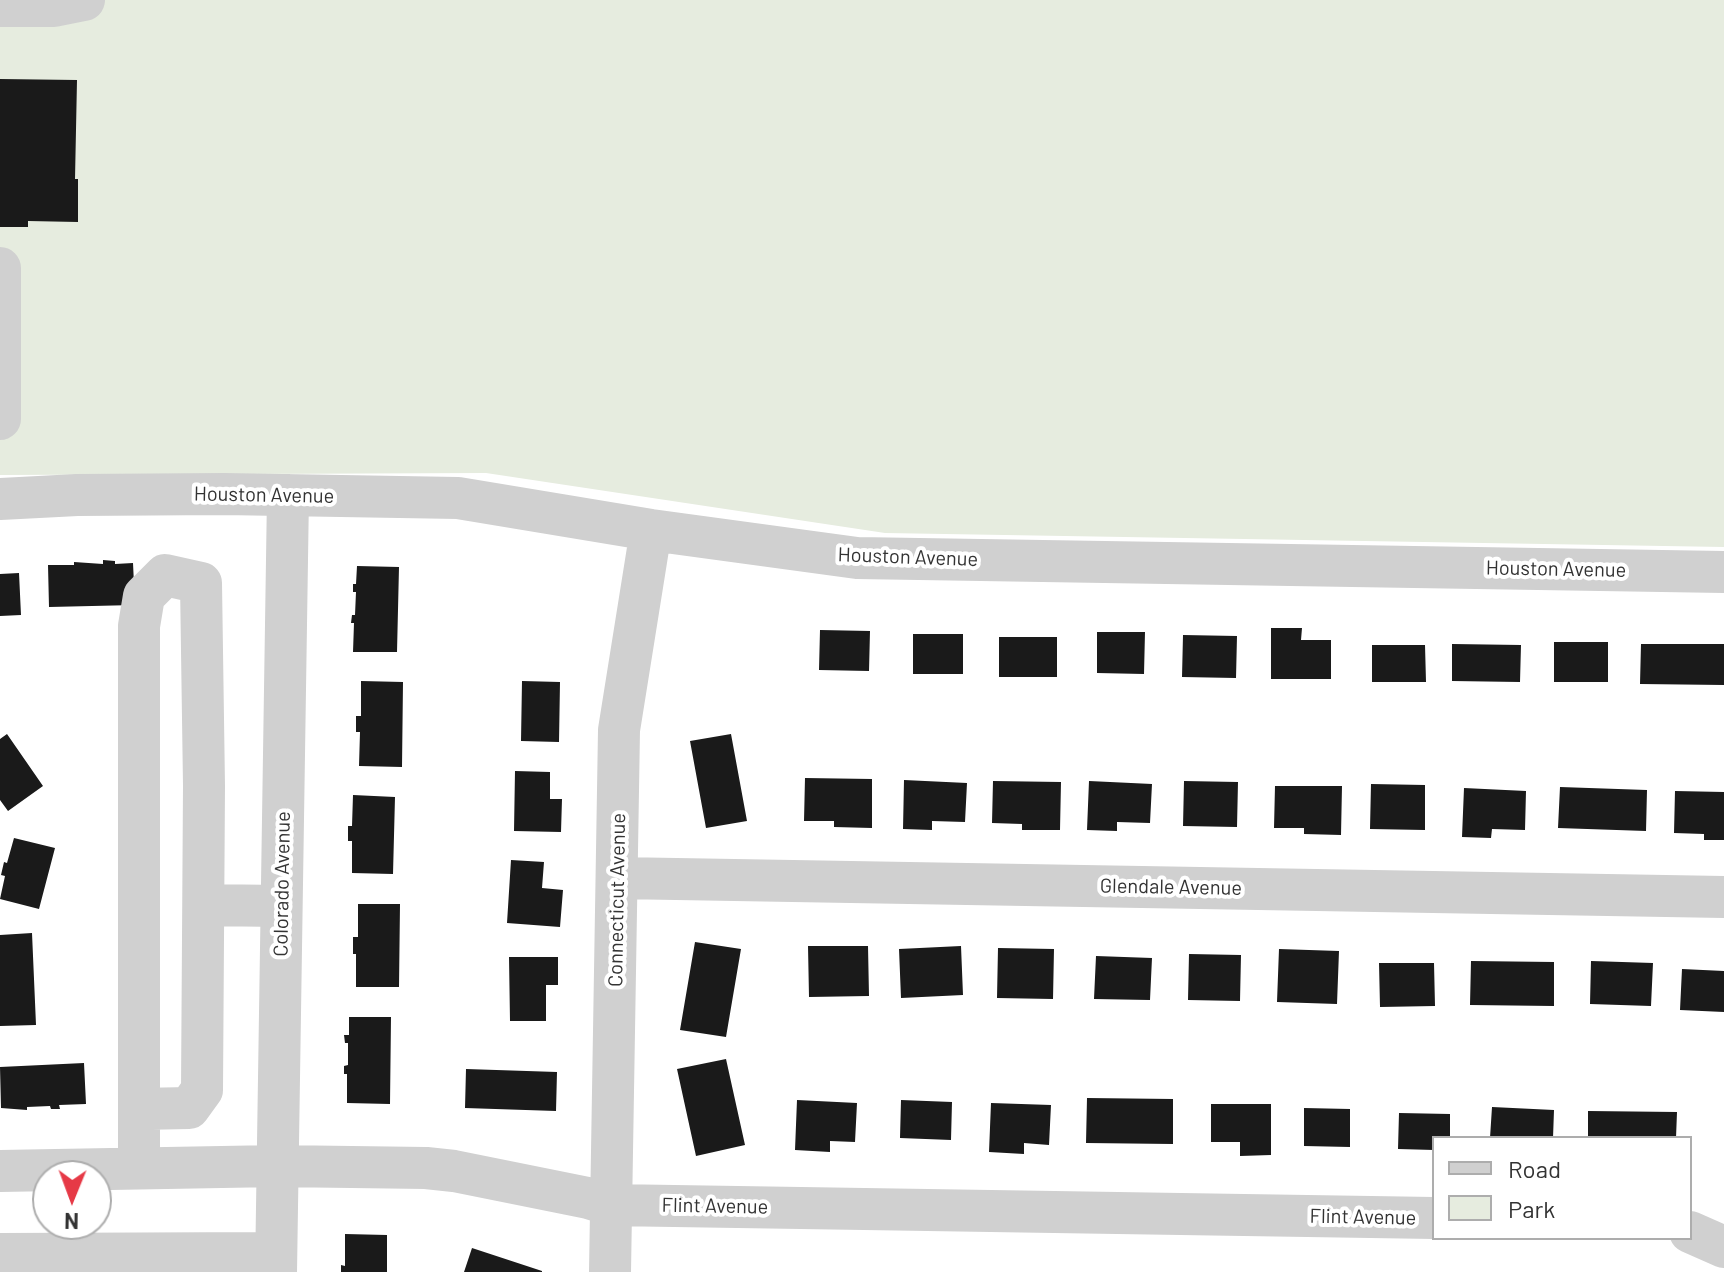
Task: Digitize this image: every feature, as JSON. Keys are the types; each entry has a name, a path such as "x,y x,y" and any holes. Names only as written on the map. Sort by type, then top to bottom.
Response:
{"street":[{"path":"0,6 54,6 84,0"},
{"path":"0,268 0,419"},
{"name":"Houston Avenue","path":"0,499 77,495 458,498 651,530 857,558 1724,572"},
{"name":"Colorado Avenue","path":"276,1262 288,495"},
{"name":"Connecticut Avenue","path":"610,1272 619,730 651,530"},
{"path":"139,1109 189,1108 202,1090 201,583 165,575 144,596 139,626 139,1109 139,1168"},
{"name":"Glendale Avenue","path":"618,878 1724,897"},
{"path":"204,905 281,906"},
{"name":"Flint Avenue","path":"0,1171 277,1166 426,1168 454,1171 611,1205 1432,1218"},
{"path":"1692,1233 1724,1247"},
{"path":"0,1254 103,1262 276,1262"}],"green space":[{"path":"0,0 1724,0 1724,547 885,533 486,473 0,475"}],"building":[{"path":"0,79 77,80 75,179 78,179 78,222 28,221 28,227 0,227"},
{"path":"103,560 115,561 115,564 133,563 135,605 49,607 48,565 74,565 74,562 103,564"},
{"path":"357,566 399,567 397,652 353,652 354,623 351,623 352,615 355,615 356,592 353,592 353,584 356,584"},
{"path":"19,573 21,615 0,616 0,574"},
{"path":"1271,628 1302,628 1301,640 1331,640 1331,679 1271,679"},
{"path":"820,630 870,631 869,671 819,670"},
{"path":"1097,632 1145,632 1144,674 1097,673"},
{"path":"913,634 963,634 963,674 913,674"},
{"path":"1183,635 1237,636 1236,678 1182,677"},
{"path":"999,637 1057,637 1057,677 999,677"},
{"path":"1554,642 1608,642 1608,682 1554,682"},
{"path":"1452,644 1521,645 1520,682 1452,681"},
{"path":"1641,644 1724,644 1724,685 1640,684"},
{"path":"1372,645 1425,645 1426,682 1372,682"},
{"path":"361,681 403,682 402,767 359,766 360,732 356,732 356,716 361,716"},
{"path":"522,681 560,682 559,742 521,741"},
{"path":"7,734 43,786 8,811 0,800 0,739"},
{"path":"731,734 747,821 706,828 690,741"},
{"path":"515,771 550,772 550,799 562,799 561,832 514,831"},
{"path":"805,778 872,779 872,828 834,827 834,821 804,821"},
{"path":"904,780 967,783 965,822 932,821 932,830 903,829"},
{"path":"993,781 1061,782 1060,830 1022,830 1022,824 992,823"},
{"path":"1089,781 1152,784 1150,823 1117,822 1117,831 1087,830"},
{"path":"1184,781 1238,782 1237,827 1183,826"},
{"path":"1371,784 1425,785 1425,830 1370,829"},
{"path":"1275,786 1342,786 1341,835 1304,834 1304,828 1274,828"},
{"path":"1560,787 1647,790 1646,831 1558,828"},
{"path":"1464,788 1526,791 1525,830 1492,829 1491,838 1462,837"},
{"path":"1675,791 1724,792 1724,840 1704,840 1704,834 1674,833"},
{"path":"353,795 395,797 393,874 352,873 352,841 348,841 348,826 352,826"},
{"path":"14,838 55,848 39,909 0,899 5,876 1,875"},
{"path":"511,860 544,862 542,888 563,890 560,927 507,923"},
{"path":"358,904 400,904 399,987 356,987 353,937 358,937"},
{"path":"32,933 36,1025 0,1026 0,935"},
{"path":"695,942 741,949 726,1037 680,1030"},
{"path":"808,946 868,946 869,996 809,997"},
{"path":"961,946 963,995 901,998 899,949"},
{"path":"998,948 1054,949 1053,999 997,998"},
{"path":"1279,949 1339,951 1337,1004 1277,1002"},
{"path":"1189,954 1241,955 1240,1001 1188,1000"},
{"path":"1096,956 1152,958 1150,1000 1094,999"},
{"path":"509,957 558,957 558,985 546,985 546,1021 510,1021"},
{"path":"1471,961 1554,962 1554,1006 1470,1005"},
{"path":"1591,961 1653,963 1651,1006 1590,1004"},
{"path":"1379,963 1434,963 1435,1006 1380,1007"},
{"path":"1682,969 1724,971 1724,1012 1680,1010"},
{"path":"349,1017 391,1017 390,1104 347,1103 344,1066 348,1065 348,1043 345,1043 344,1035 349,1035"},
{"path":"726,1059 745,1145 696,1156 677,1069"},
{"path":"84,1063 86,1104 59,1105 60,1109 51,1109 50,1106 27,1107 27,1110 1,1108 0,1067"},
{"path":"466,1069 557,1072 556,1111 465,1108"},
{"path":"1087,1098 1173,1099 1173,1144 1086,1143"},
{"path":"797,1100 857,1103 855,1142 830,1141 830,1152 795,1150"},
{"path":"901,1100 952,1102 951,1140 900,1138"},
{"path":"991,1103 1051,1105 1049,1145 1024,1143 1024,1154 989,1152"},
{"path":"1211,1104 1271,1104 1271,1155 1240,1156 1240,1142 1211,1142"},
{"path":"1492,1107 1554,1110 1553,1136 1490,1136"},
{"path":"1304,1108 1350,1109 1350,1147 1304,1146"},
{"path":"1588,1111 1677,1112 1676,1136 1588,1136"},
{"path":"1399,1113 1450,1114 1450,1136 1432,1136 1432,1150 1398,1149"},
{"path":"345,1234 387,1235 387,1272 341,1272 341,1265 345,1266"},
{"path":"472,1248 542,1271 542,1272 464,1272"}]}
